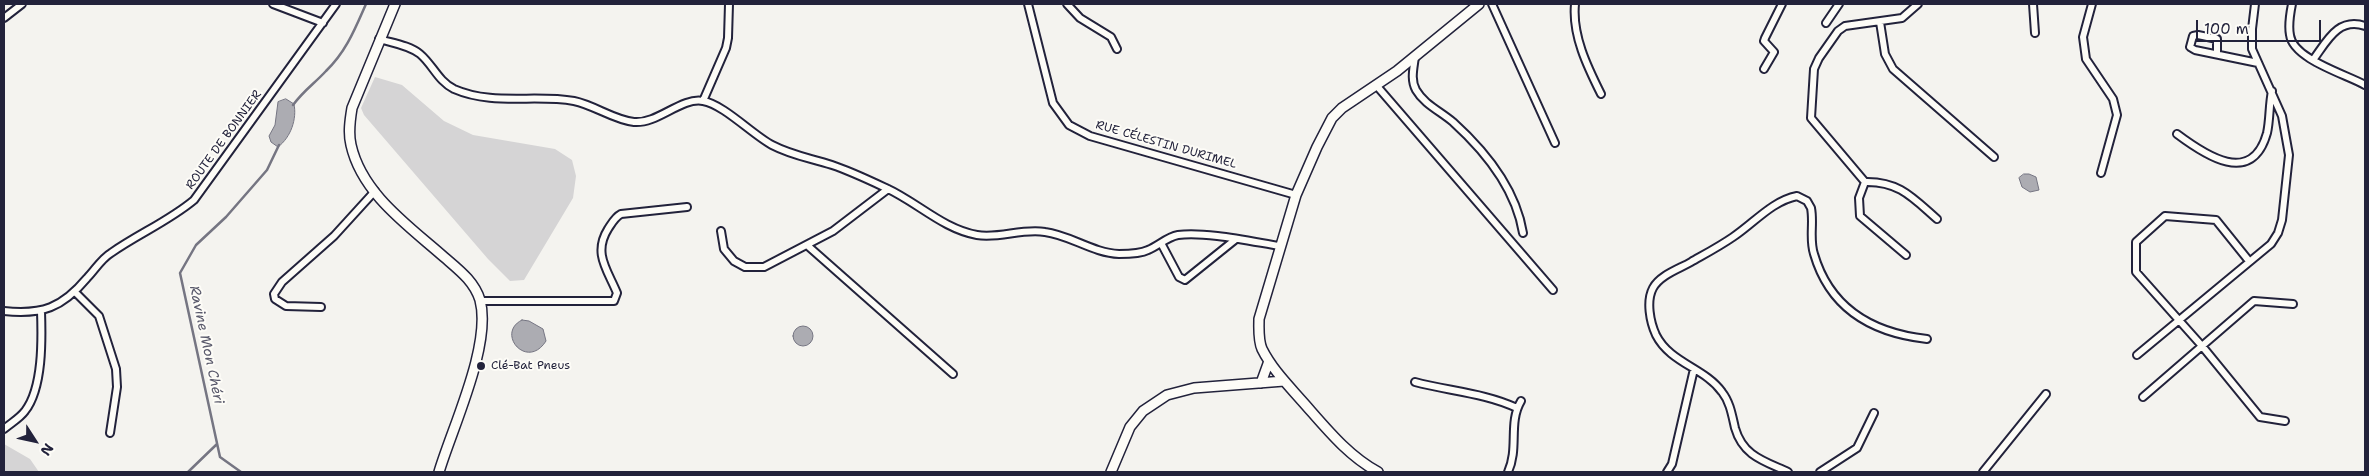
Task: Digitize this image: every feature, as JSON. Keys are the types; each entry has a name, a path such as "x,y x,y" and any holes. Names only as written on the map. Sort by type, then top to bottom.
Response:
{"street":[{"path":"4,18 22,4"},
{"path":"273,4 323,23"},
{"name":"ROUTE DE BONNIER","path":"4,311 27,313 41,311 57,305 75,292 106,256 178,212 199,194 336,4"},
{"path":"395,4 352,108 350,124 351,145 361,170 387,206 471,282 480,301 482,332 462,409 439,472"},
{"path":"703,101 726,48 729,4"},
{"name":"RUE CÉLESTIN DURIMEL","path":"1028,4 1053,103 1069,125 1090,136 1296,195"},
{"path":"1067,4 1080,18 1111,36 1117,50"},
{"path":"1378,472 1363,464 1342,446 1269,361 1262,348 1259,336 1259,319 1296,195 1316,147 1332,118 1342,108 1415,56 1480,4"},
{"path":"1492,4 1555,143"},
{"path":"1575,4 1573,20 1584,61 1601,94"},
{"path":"1764,69 1774,52 1764,41 1782,4"},
{"path":"1826,23 1839,4"},
{"path":"1918,4 1902,18 1845,26 1838,31 1819,58 1812,78 1811,118 1865,182 1882,182 1904,190 1937,219"},
{"path":"2033,4 2035,33"},
{"path":"2092,4 2083,37 2086,59 2113,99 2117,115 2101,173"},
{"path":"2137,355 2271,244 2278,233 2282,220 2289,155 2282,116 2252,49 2252,28 2256,4"},
{"path":"2292,4 2290,36 2294,47 2313,60 2365,85"},
{"path":"1880,22 1885,54 1893,70 1994,157"},
{"path":"2313,60 2339,27 2348,24 2365,26"},
{"path":"2217,54 2217,39 2198,35 2193,36 2190,47 2192,49 2258,63"},
{"path":"379,39 411,48 419,53 439,79 450,87 467,94 498,99 576,102 632,122 646,121 691,101 703,101 716,106 770,144 794,156 832,165 888,189 952,227 978,235 1027,230 1047,232 1062,236 1078,244 1117,254 1145,252 1174,236 1184,235 1236,239 1280,246"},
{"path":"1415,56 1412,79 1416,90 1424,101 1451,121 1482,152 1515,201 1520,214 1523,233"},
{"path":"1376,85 1553,290"},
{"path":"2177,134 2206,154 2225,161 2236,164 2252,158 2262,145 2267,133 2272,91"},
{"path":"1865,182 1859,198 1860,216 1906,255"},
{"path":"721,231 727,255 744,267 764,267 808,246 850,220 888,189"},
{"path":"321,307 286,306 275,299 274,294 282,282 334,236 375,191"},
{"path":"1788,472 1752,455 1742,445 1730,407 1722,392 1708,378 1662,345 1655,334 1650,315 1652,289 1664,277 1734,236 1780,201 1797,196 1807,201 1811,208 1814,253 1824,276 1840,301 1849,311 1882,329 1904,336 1927,339"},
{"path":"480,301 614,301 618,293 600,250 602,240 616,216 688,207"},
{"path":"2249,261 2216,220 2165,216 2136,242 2136,272 2202,346 2260,417 2285,421"},
{"path":"1162,243 1179,276 1185,280 1236,239"},
{"path":"808,246 953,374"},
{"path":"75,292 99,316 116,369 117,387 110,433"},
{"path":"2143,397 2254,302 2293,304"},
{"path":"4,429 24,413 32,396 42,353 41,311"},
{"path":"1262,383 1269,361"},
{"path":"1667,472 1672,464 1694,369"},
{"path":"1111,472 1130,427 1143,411 1158,400 1176,392 1194,388 1284,380"},
{"path":"1414,382 1440,389 1486,396 1517,408"},
{"path":"1983,472 2046,394"},
{"path":"1508,472 1515,452 1515,417 1521,401"},
{"path":"1820,472 1857,448 1874,413"}],"shaded area":[{"path":"375,77 402,85 444,121 473,135 555,149 572,160 576,176 573,198 524,280 510,281 488,259 364,115 361,108"},
{"path":"286,99 294,104 294,122 290,133 278,147 271,142 269,136 275,125 278,102"},
{"path":"2024,174 2036,177 2039,190 2030,192 2022,187 2019,178"},
{"path":"522,320 529,321 543,329 546,341 538,349 530,352 523,351 517,347 513,340 514,326"},
{"path":"803,326 810,329 813,336 810,343 803,346 796,343 793,336 796,329"},
{"path":"4,444 30,459 39,472 4,472"}],"waterway":[{"name":"Ravine Mon Chéri","path":"293,105 339,56 349,40 366,4"},
{"name":"Ravine Mon Chéri","path":"241,472 220,457 180,273 196,245 226,217 267,170 279,145"},
{"path":"188,472 217,444"}],"place":[{"name":"Clé-Bat Pneus","path":"481,366"}]}
